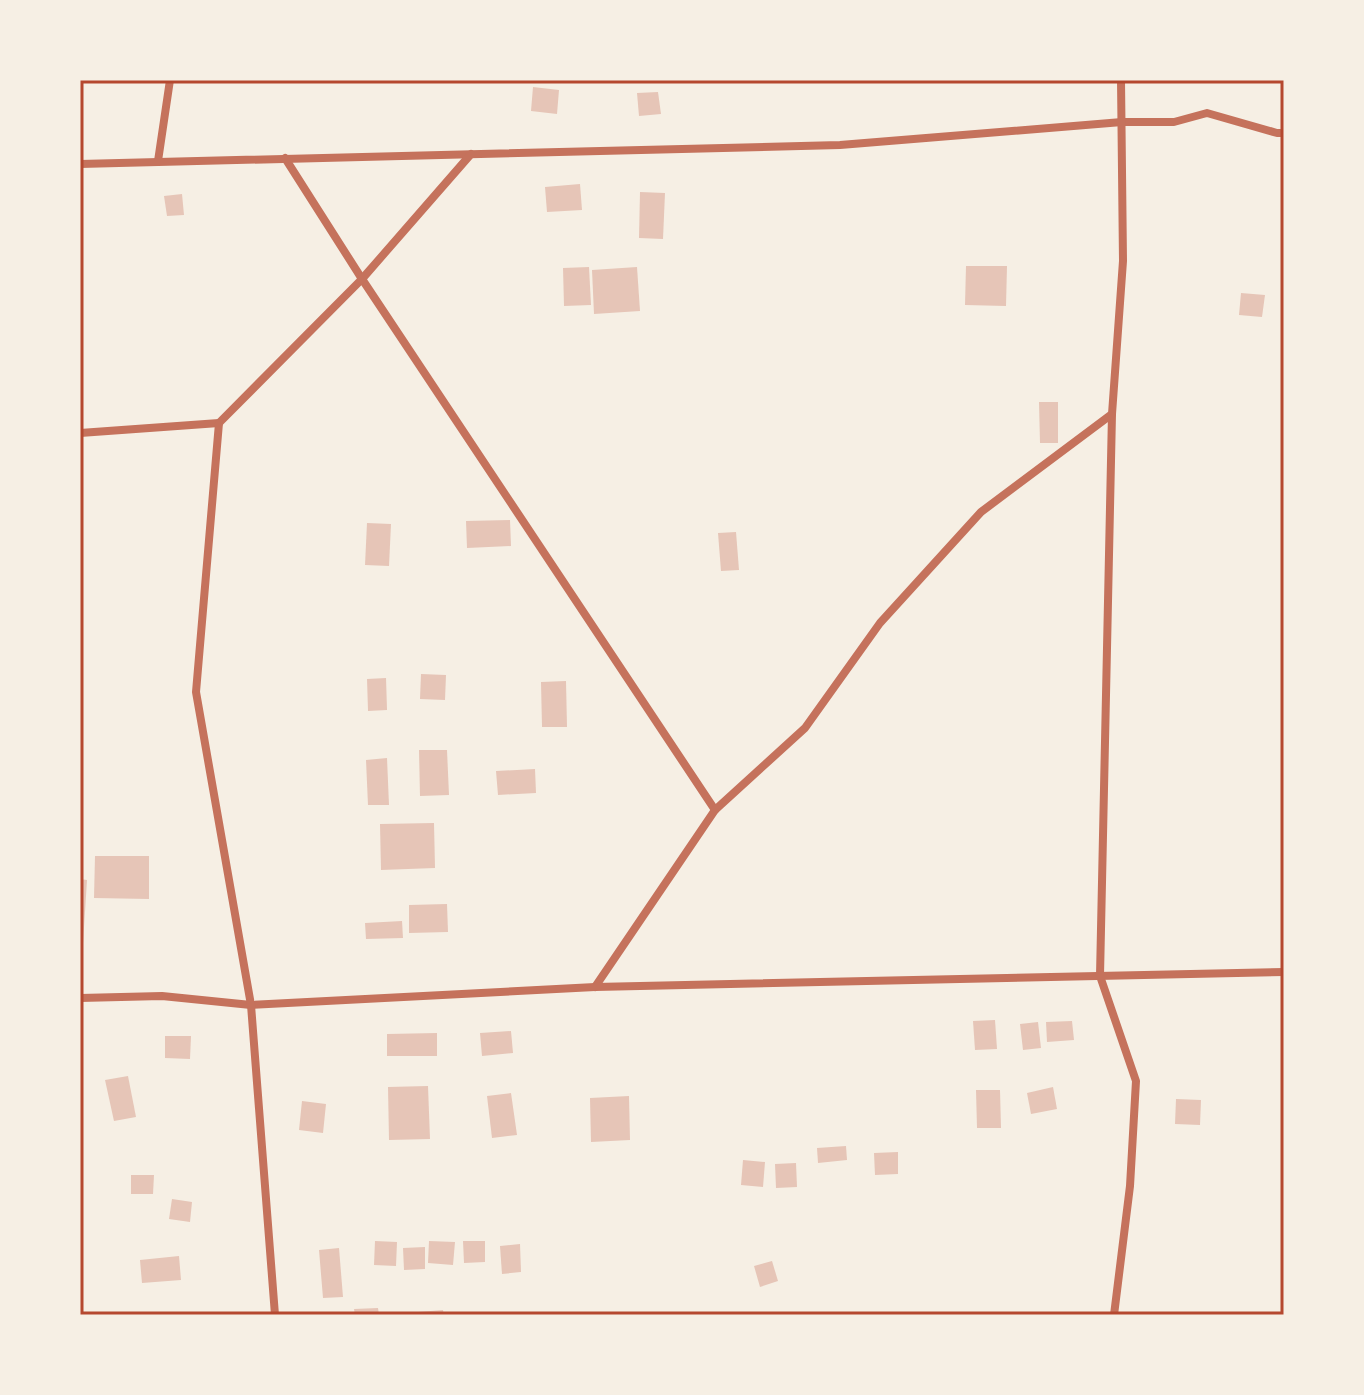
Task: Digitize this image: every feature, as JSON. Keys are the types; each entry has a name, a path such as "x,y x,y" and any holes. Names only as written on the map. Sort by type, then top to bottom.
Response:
{"street":[{"path":"158,161 170,80"},
{"path":"1114,1315 1130,1186 1136,1081 1100,976 1112,414 1123,261 1121,80"},
{"path":"80,164 840,145 1122,122 1174,122 1207,113 1284,133"},
{"path":"275,1315 251,1005 196,692 219,423 362,279 471,154"},
{"path":"285,158 715,810"},
{"path":"595,987 715,810 805,728 880,623 981,512 1112,414"},
{"path":"80,433 219,423"},
{"path":"80,998 162,996 251,1005 595,987 1284,972"}],"building":[{"path":"533,87 559,90 557,114 531,111"},
{"path":"658,92 661,114 639,116 637,93"},
{"path":"580,184 582,210 547,212 545,187"},
{"path":"640,192 665,193 663,239 639,238"},
{"path":"182,194 184,215 167,216 164,196"},
{"path":"966,266 1007,266 1006,306 965,305"},
{"path":"589,267 591,305 564,306 563,268"},
{"path":"637,267 640,311 594,314 592,270"},
{"path":"1241,293 1265,295 1262,317 1239,315"},
{"path":"1039,402 1058,402 1058,443 1040,443"},
{"path":"510,520 511,546 467,548 466,521"},
{"path":"367,523 391,524 389,566 365,565"},
{"path":"736,532 739,570 721,571 718,533"},
{"path":"421,674 446,675 445,700 420,699"},
{"path":"386,678 387,710 368,711 367,679"},
{"path":"566,681 567,727 542,727 541,682"},
{"path":"419,750 447,750 449,795 420,796"},
{"path":"387,758 389,805 368,805 366,760"},
{"path":"535,769 536,793 498,795 496,771"},
{"path":"434,823 435,868 381,870 380,824"},
{"path":"95,856 149,856 149,899 94,898"},
{"path":"80,879 87,880 83,943 80,943"},
{"path":"447,904 448,932 409,933 409,905"},
{"path":"402,921 403,938 366,939 365,923"},
{"path":"995,1020 997,1049 975,1050 973,1021"},
{"path":"1072,1021 1074,1040 1047,1042 1046,1022"},
{"path":"1038,1022 1041,1048 1023,1050 1020,1024"},
{"path":"511,1031 513,1053 482,1056 480,1033"},
{"path":"437,1033 437,1056 387,1056 387,1034"},
{"path":"165,1036 191,1036 190,1059 165,1058"},
{"path":"128,1076 136,1117 114,1121 105,1080"},
{"path":"428,1086 430,1139 389,1140 388,1087"},
{"path":"1053,1087 1057,1109 1031,1114 1027,1093"},
{"path":"976,1090 1000,1090 1001,1128 977,1128"},
{"path":"511,1093 517,1135 492,1138 487,1096"},
{"path":"629,1096 630,1140 591,1142 590,1098"},
{"path":"1176,1099 1201,1100 1200,1125 1175,1124"},
{"path":"302,1101 326,1104 323,1133 299,1130"},
{"path":"846,1146 847,1160 818,1163 817,1148"},
{"path":"898,1152 898,1174 875,1175 874,1153"},
{"path":"743,1160 765,1162 763,1187 741,1185"},
{"path":"796,1163 797,1187 776,1188 775,1164"},
{"path":"131,1175 154,1175 153,1194 131,1194"},
{"path":"172,1199 192,1202 190,1222 169,1219"},
{"path":"375,1241 397,1242 396,1266 374,1265"},
{"path":"429,1241 455,1242 453,1265 428,1263"},
{"path":"463,1241 485,1241 485,1262 464,1263"},
{"path":"520,1244 521,1272 502,1274 500,1246"},
{"path":"425,1247 425,1269 404,1270 403,1248"},
{"path":"339,1248 343,1297 323,1298 319,1250"},
{"path":"179,1256 181,1280 142,1283 140,1260"},
{"path":"772,1261 778,1281 760,1287 754,1266"},
{"path":"378,1308 379,1315 355,1315 354,1309"},
{"path":"443,1310 444,1315 406,1315 406,1313"}]}
